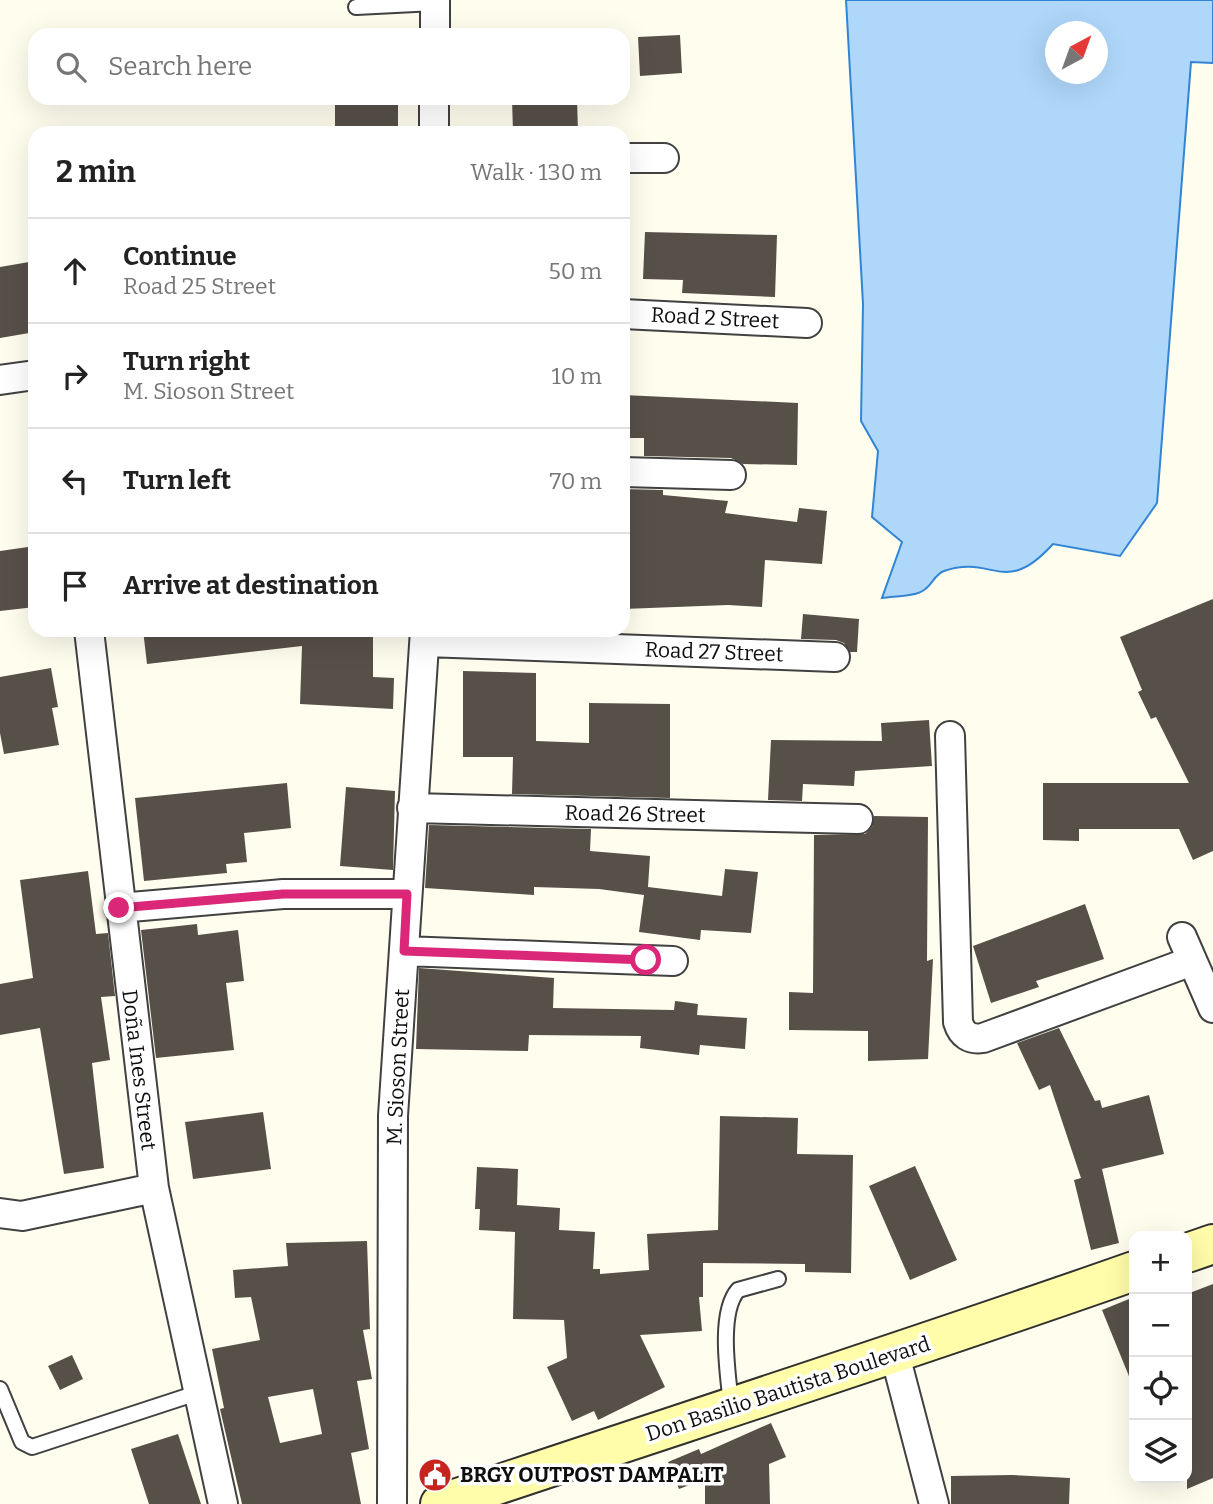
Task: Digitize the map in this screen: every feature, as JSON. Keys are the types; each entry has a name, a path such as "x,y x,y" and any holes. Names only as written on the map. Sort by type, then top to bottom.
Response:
{"main road":[{"path":"1192,1251 1213,1244"},
{"name":"Don Basilio Bautista Boulevard","path":"440,1504 731,1406 895,1355 1129,1273"}],"street":[{"path":"435,2 435,28"},
{"path":"434,105 434,126"},
{"path":"630,158 664,158"},
{"name":"Road 2 Street","path":"630,314 807,323"},
{"path":"0,380 28,376"},
{"path":"630,472 731,475"},
{"name":"Doña Ines Street","path":"90,637 119,908 154,1188 223,1504"},
{"name":"M. Sioson Street","path":"392,1504 393,1116 425,637"},
{"name":"Road 27 Street","path":"445,637 835,657"},
{"path":"950,736 958,1022 964,1033 969,1037 983,1038 1187,949 1213,1007"},
{"name":"Road 26 Street","path":"412,808 858,819"},
{"path":"119,908 283,894 407,894"},
{"path":"404,951 673,961"},
{"path":"0,1213 22,1216 154,1188"},
{"path":"895,1355 934,1504"}],"lane":[{"path":"356,7 435,2"},
{"path":"731,1406 727,1370 728,1305 738,1290 778,1279"},
{"path":"0,1389 22,1442 32,1447 200,1392"}],"water":[{"path":"846,0 1213,0 1213,63 1191,62 1157,503 1120,556 1053,544 1022,569 1010,572 961,567 941,572 920,592 882,598 902,542 872,517 878,451 861,421 863,304"}],"building":[{"path":"680,35 682,73 640,76 638,37"},
{"path":"335,105 398,105 398,126 335,126"},
{"path":"512,105 577,105 578,126 513,126"},
{"path":"645,232 777,235 775,297 682,293 683,280 643,279"},
{"path":"28,262 28,333 0,338 0,267"},
{"path":"630,395 798,403 797,465 743,464 731,458 644,456 644,438 630,438"},
{"path":"630,489 663,490 663,495 728,501 725,513 797,522 799,508 827,511 822,564 765,560 762,607 728,605 630,609"},
{"path":"28,547 28,608 0,611 0,551"},
{"path":"1213,599 1213,851 1193,860 1179,829 1079,829 1079,841 1043,840 1043,783 1189,783 1156,717 1151,719 1138,692 1142,690 1120,637"},
{"path":"803,614 859,619 857,652 850,652 844,643 836,640 801,639"},
{"path":"144,637 373,637 373,677 394,678 393,709 300,704 302,646 147,664"},
{"path":"51,668 58,707 52,708 59,745 4,754 0,733 0,677"},
{"path":"463,671 536,673 536,741 589,743 589,703 670,704 670,798 512,794 513,757 463,757"},
{"path":"929,720 932,766 855,771 854,786 803,784 802,801 768,800 771,740 882,741 881,723"},
{"path":"287,783 291,828 244,833 247,862 226,864 227,873 144,881 135,798"},
{"path":"346,787 395,791 393,870 340,866"},
{"path":"874,816 928,817 927,961 933,959 928,1059 868,1061 868,1031 789,1030 789,992 813,993 814,835 865,834 872,827"},
{"path":"429,825 591,829 590,851 650,856 648,887 722,896 725,869 758,872 751,933 701,930 700,940 639,932 644,895 599,889 534,887 534,895 425,888"},
{"path":"88,871 96,934 108,933 115,996 101,997 110,1060 92,1063 104,1168 64,1174 40,1028 0,1035 0,984 33,978 20,880"},
{"path":"1085,904 1104,959 1036,981 1039,987 991,1003 973,946"},
{"path":"197,924 198,935 238,930 244,981 226,983 234,1050 156,1058 141,930"},
{"path":"419,968 554,978 553,1008 674,1010 675,1001 698,1004 697,1015 747,1018 745,1049 700,1045 699,1055 640,1048 641,1036 529,1035 528,1051 416,1049"},
{"path":"1059,1028 1095,1101 1100,1100 1102,1108 1149,1095 1164,1154 1102,1169 1119,1243 1091,1250 1074,1180 1081,1178 1050,1085 1039,1090 1017,1043"},
{"path":"263,1112 271,1169 193,1179 185,1122"},
{"path":"720,1116 798,1118 797,1154 853,1155 851,1273 805,1272 805,1264 703,1263 703,1297 699,1297 702,1331 640,1335 665,1387 598,1420 594,1411 572,1421 547,1367 567,1358 564,1320 513,1319 515,1232 479,1230 480,1209 475,1209 477,1167 518,1169 517,1205 560,1208 559,1230 595,1232 593,1269 600,1269 600,1274 649,1270 647,1234 718,1230"},
{"path":"915,1166 957,1260 910,1280 869,1186"},
{"path":"367,1241 370,1329 363,1330 372,1379 357,1381 369,1449 351,1453 361,1504 242,1504 220,1409 224,1408 212,1349 260,1340 251,1297 235,1298 233,1270 288,1266 286,1243","holes":["313,1389 322,1434 280,1443 268,1397"]},
{"path":"1213,1284 1213,1478 1187,1489 1187,1483 1192,1483 1192,1292"},
{"path":"1129,1299 1129,1376 1102,1310"},
{"path":"72,1355 83,1379 60,1390 48,1366"},
{"path":"771,1423 786,1457 769,1464 770,1504 705,1504 705,1479 679,1489 668,1462 699,1449 701,1454"},
{"path":"178,1434 201,1504 149,1504 131,1449"},
{"path":"951,1476 1070,1478 1069,1504 951,1504"}],"place":[{"name":"BRGY OUTPOST DAMPALIT","path":"435,1475"}],"route":[{"path":"119,908 283,894 407,894 404,951 646,960"}]}
